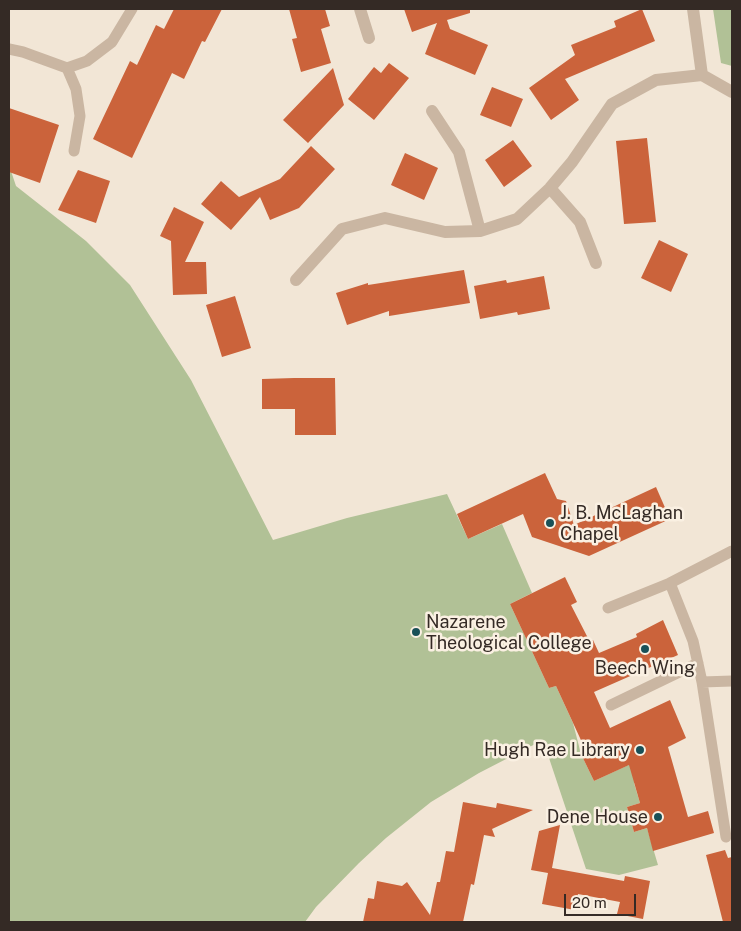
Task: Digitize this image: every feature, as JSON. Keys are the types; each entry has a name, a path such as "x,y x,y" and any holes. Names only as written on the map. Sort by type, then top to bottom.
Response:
{"street":[{"path":"360,9 369,38"},
{"path":"693,9 702,74"},
{"path":"296,280 342,229 384,218 445,232 480,231 518,219 550,188 572,162 612,104 656,80 702,74 732,92"},
{"path":"432,111 459,152 480,231"},
{"path":"550,188 580,222 596,263"}],"lane":[{"path":"9,49 23,52 67,68 87,61 112,42 132,9"},
{"path":"67,68 76,89 80,116 74,151"},
{"path":"608,608 670,583 732,551"},
{"path":"670,583 693,641 702,682 726,837"},
{"path":"611,705 698,664"},
{"path":"702,682 732,681"}],"green space":[{"path":"713,9 732,9 732,66 721,63"},
{"path":"9,165 16,186 86,241 130,285 191,380 273,540 347,518 447,494 468,539 502,524 532,593 510,604 549,688 556,686 573,723 581,754 594,781 635,762 643,781 634,783 640,803 627,807 634,832 647,828 658,865 619,875 586,869 543,740 479,773 431,802 386,838 359,863 316,907 305,922 9,922"}],"building":[{"path":"174,9 222,9 205,42 202,41 184,79 172,73 132,158 93,139 130,61 137,65 156,25 164,29"},
{"path":"289,9 325,9 330,26 321,29 331,63 301,72 292,39 297,38"},
{"path":"404,9 470,9 470,13 447,20 450,29 488,45 475,75 425,54 437,23 412,32"},
{"path":"642,9 655,41 565,79 579,100 551,120 529,88 575,55 571,45 616,27 614,21"},
{"path":"389,63 409,78 374,120 348,99 374,67 381,73"},
{"path":"333,68 344,105 308,143 283,120"},
{"path":"492,87 523,99 511,127 480,115"},
{"path":"9,108 59,125 40,183 9,172"},
{"path":"647,138 656,222 624,224 616,141"},
{"path":"513,140 532,166 504,187 485,160"},
{"path":"311,146 335,169 299,208 270,220 260,197 231,230 201,204 221,181 239,197 280,179"},
{"path":"405,153 438,168 424,200 391,185"},
{"path":"78,170 110,181 96,223 58,210"},
{"path":"174,207 204,222 185,262 206,262 207,294 173,295 171,241 160,236"},
{"path":"659,240 688,254 671,292 641,278"},
{"path":"464,270 470,303 389,316 389,311 347,325 336,293 368,283 368,285"},
{"path":"544,276 550,309 518,315 517,312 480,319 474,286 506,280 507,283"},
{"path":"235,296 251,348 222,357 206,305"},
{"path":"335,378 336,435 295,435 295,409 262,409 262,379"},
{"path":"545,473 557,499 566,501 574,525 656,487 670,519 589,556 532,537 523,514 468,539 457,514"},
{"path":"565,577 577,602 571,605 590,642 593,640 599,653 637,637 636,634 663,620 678,655 594,692 610,728 670,700 686,738 668,747 688,817 708,811 714,833 653,851 647,828 634,832 627,807 640,803 629,765 594,781 581,754 586,751 556,686 549,688 510,604"},
{"path":"463,802 496,808 497,803 533,810 492,829 495,837 484,835 474,885 471,884 463,922 363,922 368,898 374,899 377,881 402,886 407,882 430,915 437,882 440,882 446,851 454,852"},
{"path":"560,825 552,868 624,881 625,876 650,881 643,919 617,914 620,902 578,894 575,910 542,904 548,873 531,870 539,831"},
{"path":"725,850 728,858 732,857 732,922 723,922 706,855"}],"place":[{"name":"J. B. McLaghan Chapel","path":"550,523"},
{"name":"Nazarene Theological College","path":"416,632"},
{"name":"Beech Wing","path":"645,649"},
{"name":"Hugh Rae Library","path":"640,750"},
{"name":"Dene House","path":"658,817"}]}
